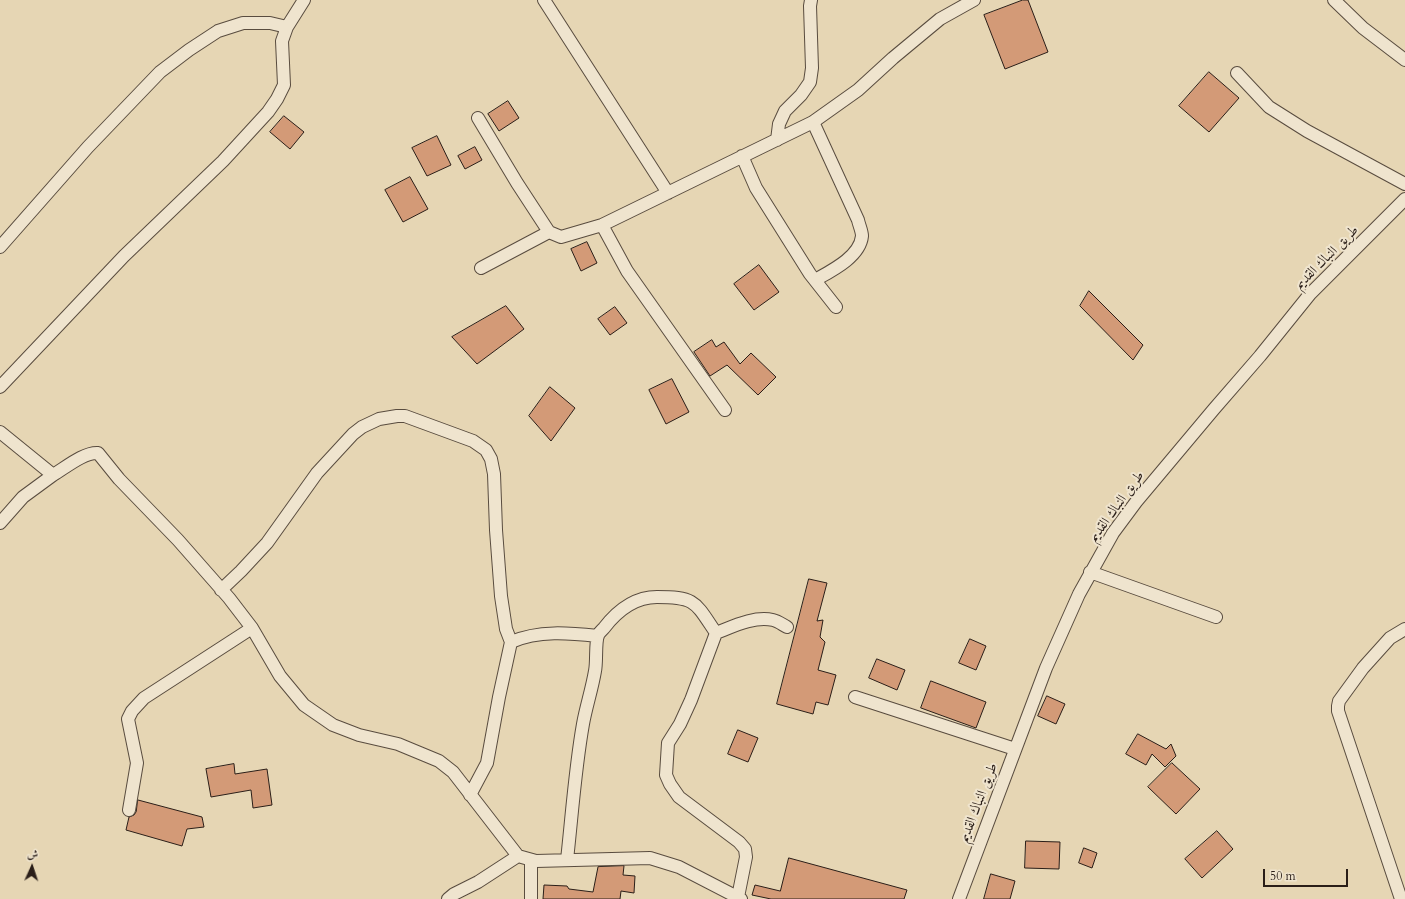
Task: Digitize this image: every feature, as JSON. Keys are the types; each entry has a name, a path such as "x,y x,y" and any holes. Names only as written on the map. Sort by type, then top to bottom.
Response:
{"street":[{"path":"0,387 124,256 223,160 268,112 284,85 282,41 287,27 304,0"},
{"path":"544,0 668,193"},
{"path":"777,140 779,124 785,111 801,95 810,82 812,68 811,0"},
{"path":"478,118 517,183 549,232 561,237 602,225 813,122 858,90 893,58 940,19 974,0"},
{"path":"1334,0 1363,28 1405,60"},
{"path":"0,247 88,147 160,72 189,50 218,31 243,23 270,23 287,27"},
{"path":"1237,73 1269,106 1276,111 1307,131 1405,184"},
{"path":"813,122 858,220 862,235 859,246 851,257 815,280"},
{"path":"742,156 756,188 815,280 836,307"},
{"name":"طريق النباك القديم","path":"959,899 1048,662 1090,572 1113,533 1136,502 1260,356 1310,294 1357,249 1405,199"},
{"path":"602,225 627,271 725,410"},
{"path":"481,268 549,232"},
{"path":"221,590 241,572 267,543 317,473 353,434 362,427 379,419 405,416 473,440 486,450 491,459 494,474 496,530 501,596 506,629 511,642 487,763 470,795"},
{"path":"0,432 52,475"},
{"path":"0,523 23,497 52,475 86,455 98,453 120,479 178,540 221,590 252,628 280,676 304,705 318,716 340,728 359,735 398,744 438,761 453,772 518,856 531,860 650,858 679,867 739,898 746,857 745,849 739,842 679,797 666,775 668,743 680,724 691,700 716,633 745,622 762,620 774,620 787,628"},
{"path":"1090,572 1106,579 1216,617"},
{"path":"567,860 577,766 583,724 595,670 598,636 612,618 626,607 639,600 654,597 687,599 695,603 716,633"},
{"path":"129,810 138,763 128,719 132,711 144,698 252,628"},
{"path":"1401,899 1338,711 1338,706 1341,699 1363,668 1390,638 1405,629"},
{"path":"511,642 529,636 567,632 598,636"},
{"path":"855,697 1015,749"},
{"path":"448,899 454,894 478,882 518,856"},
{"path":"531,860 531,899"}],"building":[{"path":"1023,0 1028,0 1048,52 1005,69 984,15"},
{"path":"1209,72 1239,98 1209,132 1179,106"},
{"path":"508,101 519,118 499,131 488,114"},
{"path":"284,116 304,132 290,149 270,132"},
{"path":"437,136 451,165 427,176 412,148"},
{"path":"475,147 482,160 465,169 458,156"},
{"path":"410,177 428,209 403,222 385,190"},
{"path":"587,242 597,263 581,271 571,249"},
{"path":"759,265 779,292 754,310 734,284"},
{"path":"1089,291 1143,345 1133,360 1080,306"},
{"path":"506,306 524,329 477,364 452,337"},
{"path":"615,307 627,323 610,335 598,319"},
{"path":"712,340 716,347 724,342 740,364 751,353 776,377 758,395 727,365 710,376 694,352"},
{"path":"672,379 689,412 666,424 649,390"},
{"path":"550,387 575,408 551,441 529,416"},
{"path":"809,579 827,583 817,621 823,620 820,637 825,642 818,670 836,675 828,705 816,702 813,714 777,704"},
{"path":"970,639 986,646 976,670 959,663"},
{"path":"877,659 905,670 897,690 869,678"},
{"path":"931,681 986,702 976,728 921,708"},
{"path":"1047,696 1065,704 1056,724 1038,716"},
{"path":"738,730 758,738 748,762 728,754"},
{"path":"1138,734 1166,749 1171,744 1176,756 1165,767 1152,754 1146,765 1126,754"},
{"path":"1172,763 1200,789 1176,814 1148,787"},
{"path":"234,764 235,774 267,769 272,805 253,808 251,790 211,797 206,769"},
{"path":"138,800 202,817 204,827 187,829 182,846 126,830 129,817 134,815 136,812"},
{"path":"1217,831 1233,849 1202,878 1185,859"},
{"path":"1026,841 1060,842 1059,869 1025,868"},
{"path":"1084,848 1097,853 1092,868 1079,863"},
{"path":"789,858 907,890 904,899 771,899 752,895 755,885 780,891"},
{"path":"624,866 623,875 635,876 634,893 621,891 620,899 543,899 544,885 567,886 569,889 593,892 598,867"},
{"path":"991,874 1015,881 1010,899 984,899"}]}
